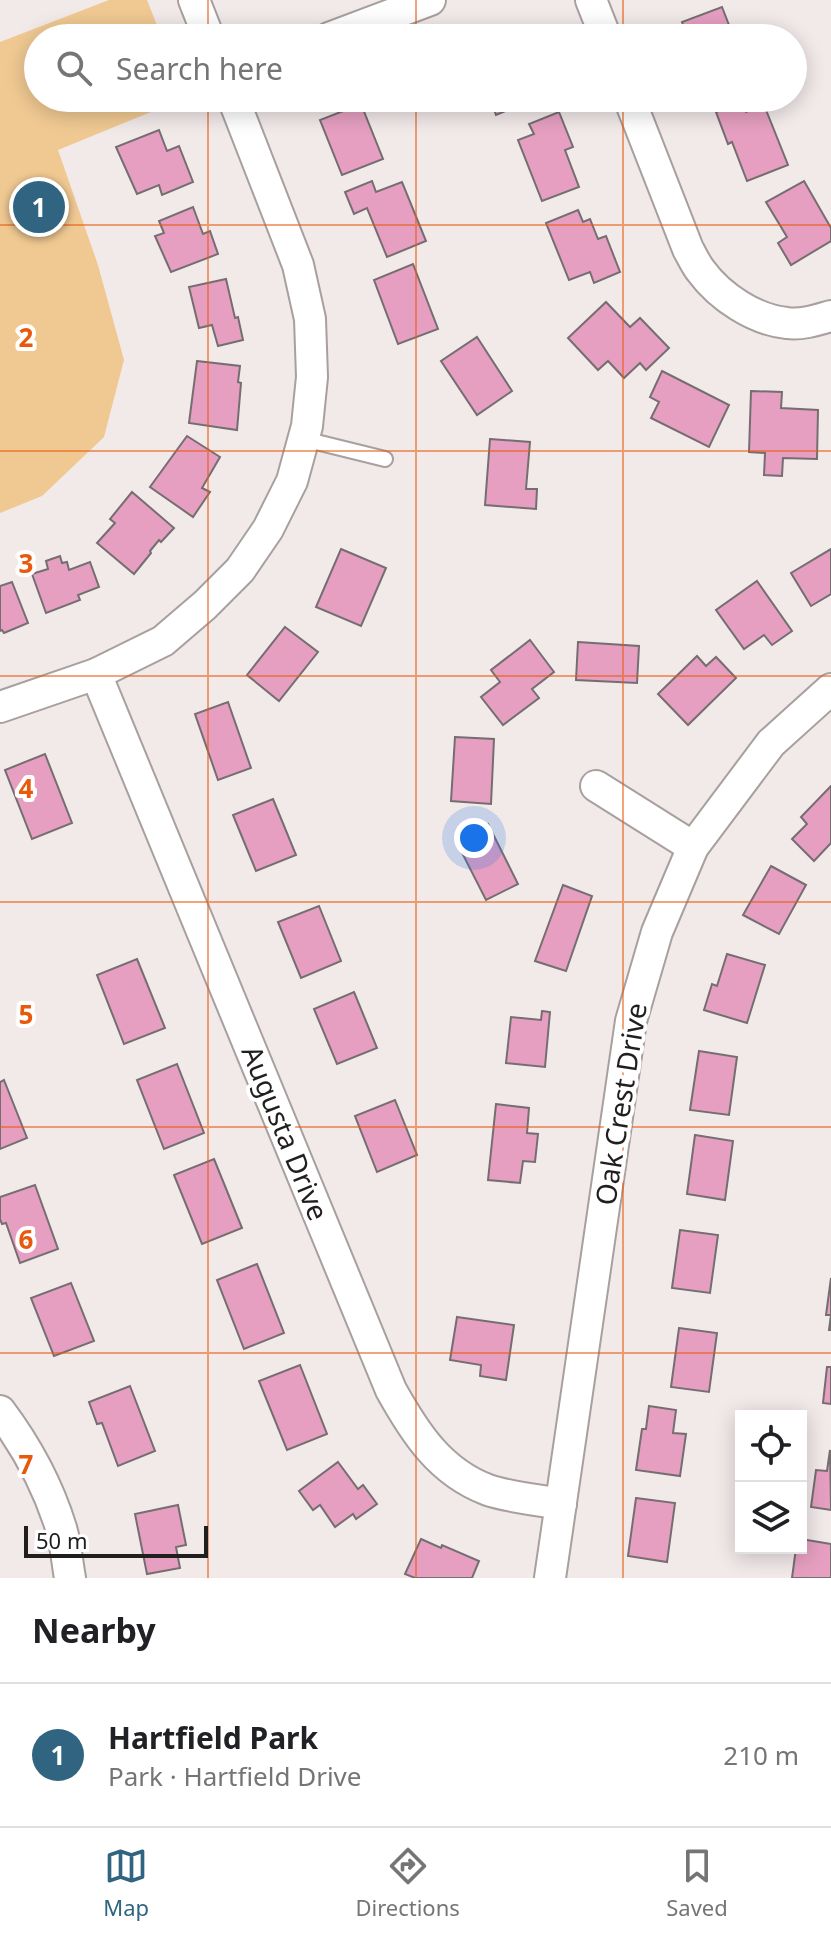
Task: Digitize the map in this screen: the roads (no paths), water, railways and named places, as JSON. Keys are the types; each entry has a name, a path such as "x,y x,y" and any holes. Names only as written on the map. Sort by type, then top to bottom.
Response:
{"street":[{"path":"194,0 203,24"},
{"path":"366,24 430,0"},
{"path":"591,0 600,24"},
{"path":"0,707 96,674 163,641 240,570 268,529 292,481 307,426 312,377 310,319 298,265 238,112"},
{"path":"634,112 688,249 701,271 720,291 742,307 788,324 831,316"},
{"name":"Augusta Drive","path":"96,674 391,1390 413,1428 435,1456 459,1475 489,1490 561,1504"},
{"name":"Oak Crest Drive","path":"550,1578 631,1021 657,932 693,847 771,743 831,689"},
{"path":"596,786 693,847"},
{"path":"0,1411 19,1436 45,1485 62,1531 70,1578"}],"lane":[{"path":"304,439 385,459"}],"place":[{"name":"Hartfield Park","path":"39,207"}]}
